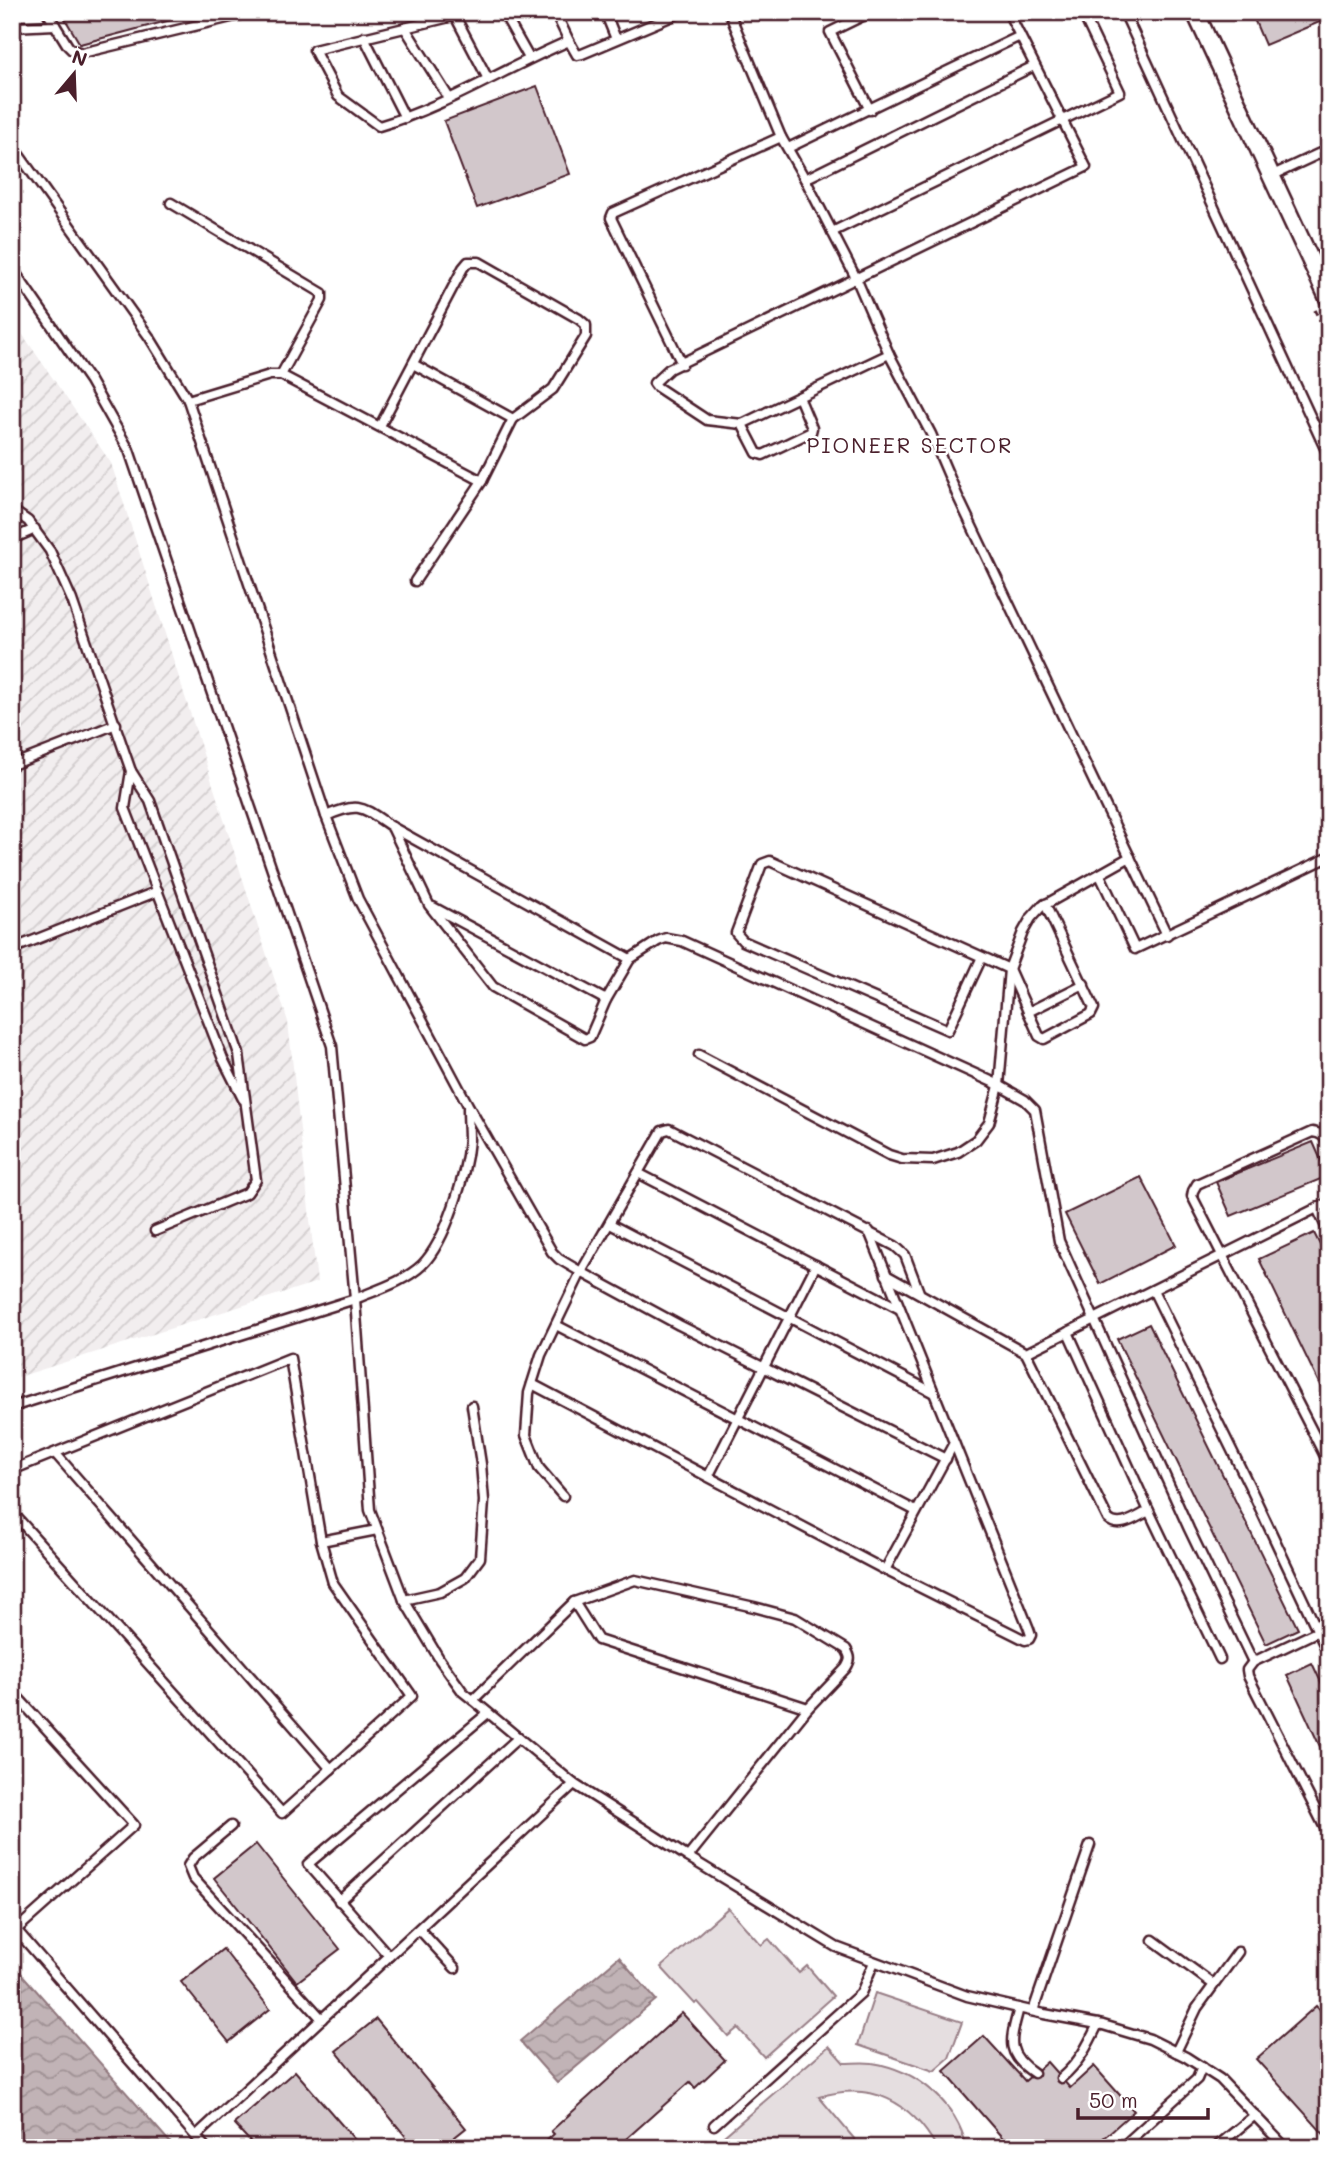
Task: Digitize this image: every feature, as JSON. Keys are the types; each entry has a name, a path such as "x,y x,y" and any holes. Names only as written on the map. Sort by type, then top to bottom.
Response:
{"street":[{"path":"1195,12 1329,300"}],"lane":[{"path":"47,12 68,46 82,53 252,12"},
{"path":"470,12 314,50 338,96 379,126 405,118 569,41"},
{"path":"503,12 529,58"},
{"path":"555,12 577,55 682,12"},
{"path":"605,12 616,39"},
{"path":"729,12 781,137 856,278 889,354 931,434 958,497 1167,935"},
{"path":"870,110 830,33 871,12"},
{"path":"889,354 742,424 707,420 654,383 669,369 1086,167 1008,12"},
{"path":"832,232 1120,92 1082,12"},
{"path":"1124,12 1329,457"},
{"path":"455,16 488,79"},
{"path":"12,27 55,25"},
{"path":"405,28 449,98"},
{"path":"788,148 1020,36"},
{"path":"364,37 405,118"},
{"path":"805,179 1034,66"},
{"path":"682,363 611,218 613,213 781,137"},
{"path":"12,145 150,338 188,400 326,816 358,899 468,1105 552,1252 581,1272 679,1325 946,1459"},
{"path":"1271,176 1329,149"},
{"path":"171,203 322,293 322,300 281,375"},
{"path":"380,426 468,262 479,262 586,325 586,335 553,389 513,419 482,481 415,581"},
{"path":"12,268 90,381 129,450 332,1046 355,1299 370,1510 404,1600 440,1660 463,1692 574,1784 836,1947 967,1996 1098,2024 1150,2039 1220,2079 1286,2148"},
{"path":"413,364 513,419"},
{"path":"188,400 270,375 281,375 482,481"},
{"path":"742,424 757,453 763,455 787,444 812,430 799,397"},
{"path":"12,510 28,521 50,551 72,600 131,771 150,801 239,1054 256,1180 247,1193 155,1231"},
{"path":"12,539 35,530"},
{"path":"12,765 116,724"},
{"path":"131,771 125,807 223,1059 246,1105"},
{"path":"326,816 356,806 367,810 391,827 630,959"},
{"path":"391,827 429,905 494,987 585,1039 590,1037 606,1000 630,959 667,938 682,941 1026,1100 1035,1110 1059,1241 1189,1529 1253,1662"},
{"path":"699,1055 889,1155 902,1159 933,1160 958,1152 976,1140 989,1123 999,1086 1009,969 1031,918 1045,904 1130,857"},
{"path":"1100,875 1135,949 1329,857"},
{"path":"982,957 947,1030 743,941 736,933 762,864 770,861 1009,969 1039,1036 1044,1039 1091,1014 1094,1005 1045,904"},
{"path":"12,949 158,891"},
{"path":"429,905 606,1000"},
{"path":"1028,1012 1084,984"},
{"path":"12,1407 355,1299 394,1282 421,1266 442,1234 460,1187 468,1142 468,1105"},
{"path":"563,1496 539,1468 526,1435 529,1393 541,1355 581,1272 662,1131 669,1129 901,1250 919,1292"},
{"path":"1329,1146 1325,1137 1312,1132 1197,1184 1192,1196 1329,1464"},
{"path":"638,1172 900,1309"},
{"path":"1026,1353 1329,1202"},
{"path":"1317,1208 1329,1233"},
{"path":"610,1224 934,1393"},
{"path":"532,1384 886,1570 1025,1640 1029,1639 1029,1629 869,1231"},
{"path":"709,1475 816,1265"},
{"path":"886,1275 1026,1353 1108,1519 1112,1523 1122,1524 1149,1511"},
{"path":"1153,1290 1329,1655"},
{"path":"556,1325 916,1511"},
{"path":"1068,1332 1220,1659"},
{"path":"12,1470 290,1358 321,1541 333,1583 412,1696 282,1813 12,1512"},
{"path":"404,1600 440,1592 464,1578 480,1558 484,1501 471,1406"},
{"path":"886,1570 954,1443"},
{"path":"55,1453 331,1769"},
{"path":"321,1541 377,1530"},
{"path":"472,1700 574,1602 635,1580 794,1618 846,1649 850,1655 846,1668 808,1707 688,1857"},
{"path":"574,1602 598,1640 808,1707"},
{"path":"1329,1626 1253,1662 1247,1670 1329,1836"},
{"path":"12,1691 134,1825 14,1927 206,2148"},
{"path":"389,1956 308,1864 488,1713"},
{"path":"339,1901 518,1738"},
{"path":"196,2136 574,1784"},
{"path":"230,1826 193,1858 188,1866 193,1878 322,2019"},
{"path":"1033,2011 1090,1845"},
{"path":"419,1929 455,1968"},
{"path":"1153,1940 1213,1984"},
{"path":"1176,2052 1196,2008 1238,1952"},
{"path":"714,2125 861,1993 874,1962"},
{"path":"1019,2008 1012,2049 1023,2066 1034,2073"},
{"path":"1061,2078 1073,2068 1088,2046 1098,2024"},
{"path":"1121,2148 1197,2079 1202,2067"},
{"path":"1215,2148 1255,2115"}],"shaded area":[{"path":"12,319 111,463 288,1022 317,1282 12,1379"},
{"path":"728,1908 761,1945 769,1939 799,1973 807,1966 833,1996 764,2057 738,2028 728,2036 698,2002 695,2004 661,1967"},
{"path":"875,1993 962,2022 949,2058 934,2071 858,2045"},
{"path":"829,2046 844,2063 872,2063 889,2067 919,2081 944,2103 954,2116 967,2148 937,2148 927,2132 902,2107 888,2099 856,2092 819,2097 862,2148 710,2148"}],"water":[{"path":"619,1957 656,2000 557,2083 520,2041"},
{"path":"12,1963 175,2148 12,2148"}],"building":[{"path":"61,12 201,12 80,44"},
{"path":"1251,12 1329,12 1329,18 1265,45"},
{"path":"537,86 570,174 477,208 444,121"},
{"path":"1313,1142 1328,1176 1231,1216 1216,1182"},
{"path":"1141,1177 1176,1245 1100,1284 1065,1214"},
{"path":"1314,1233 1329,1263 1329,1404 1259,1259"},
{"path":"1149,1324 1298,1629 1266,1644 1117,1339"},
{"path":"1312,1663 1329,1699 1329,1766 1287,1675"},
{"path":"256,1844 340,1949 297,1982 214,1878"},
{"path":"223,1949 270,2009 229,2042 181,1982"},
{"path":"1316,2006 1329,2020 1329,2140 1256,2059"},
{"path":"682,2013 725,2060 695,2088 690,2082 616,2148 545,2148 542,2145 554,2134 551,2131"},
{"path":"376,2019 466,2128 441,2148 415,2148 336,2051"},
{"path":"984,2036 1025,2081 1047,2062 1070,2088 1094,2066 1134,2111 1092,2148 1001,2148 1007,2143 944,2071"},
{"path":"295,2071 362,2148 256,2148 234,2124"}],"district":[{"name":"PIONEER SECTOR","path":"910,444"}]}
